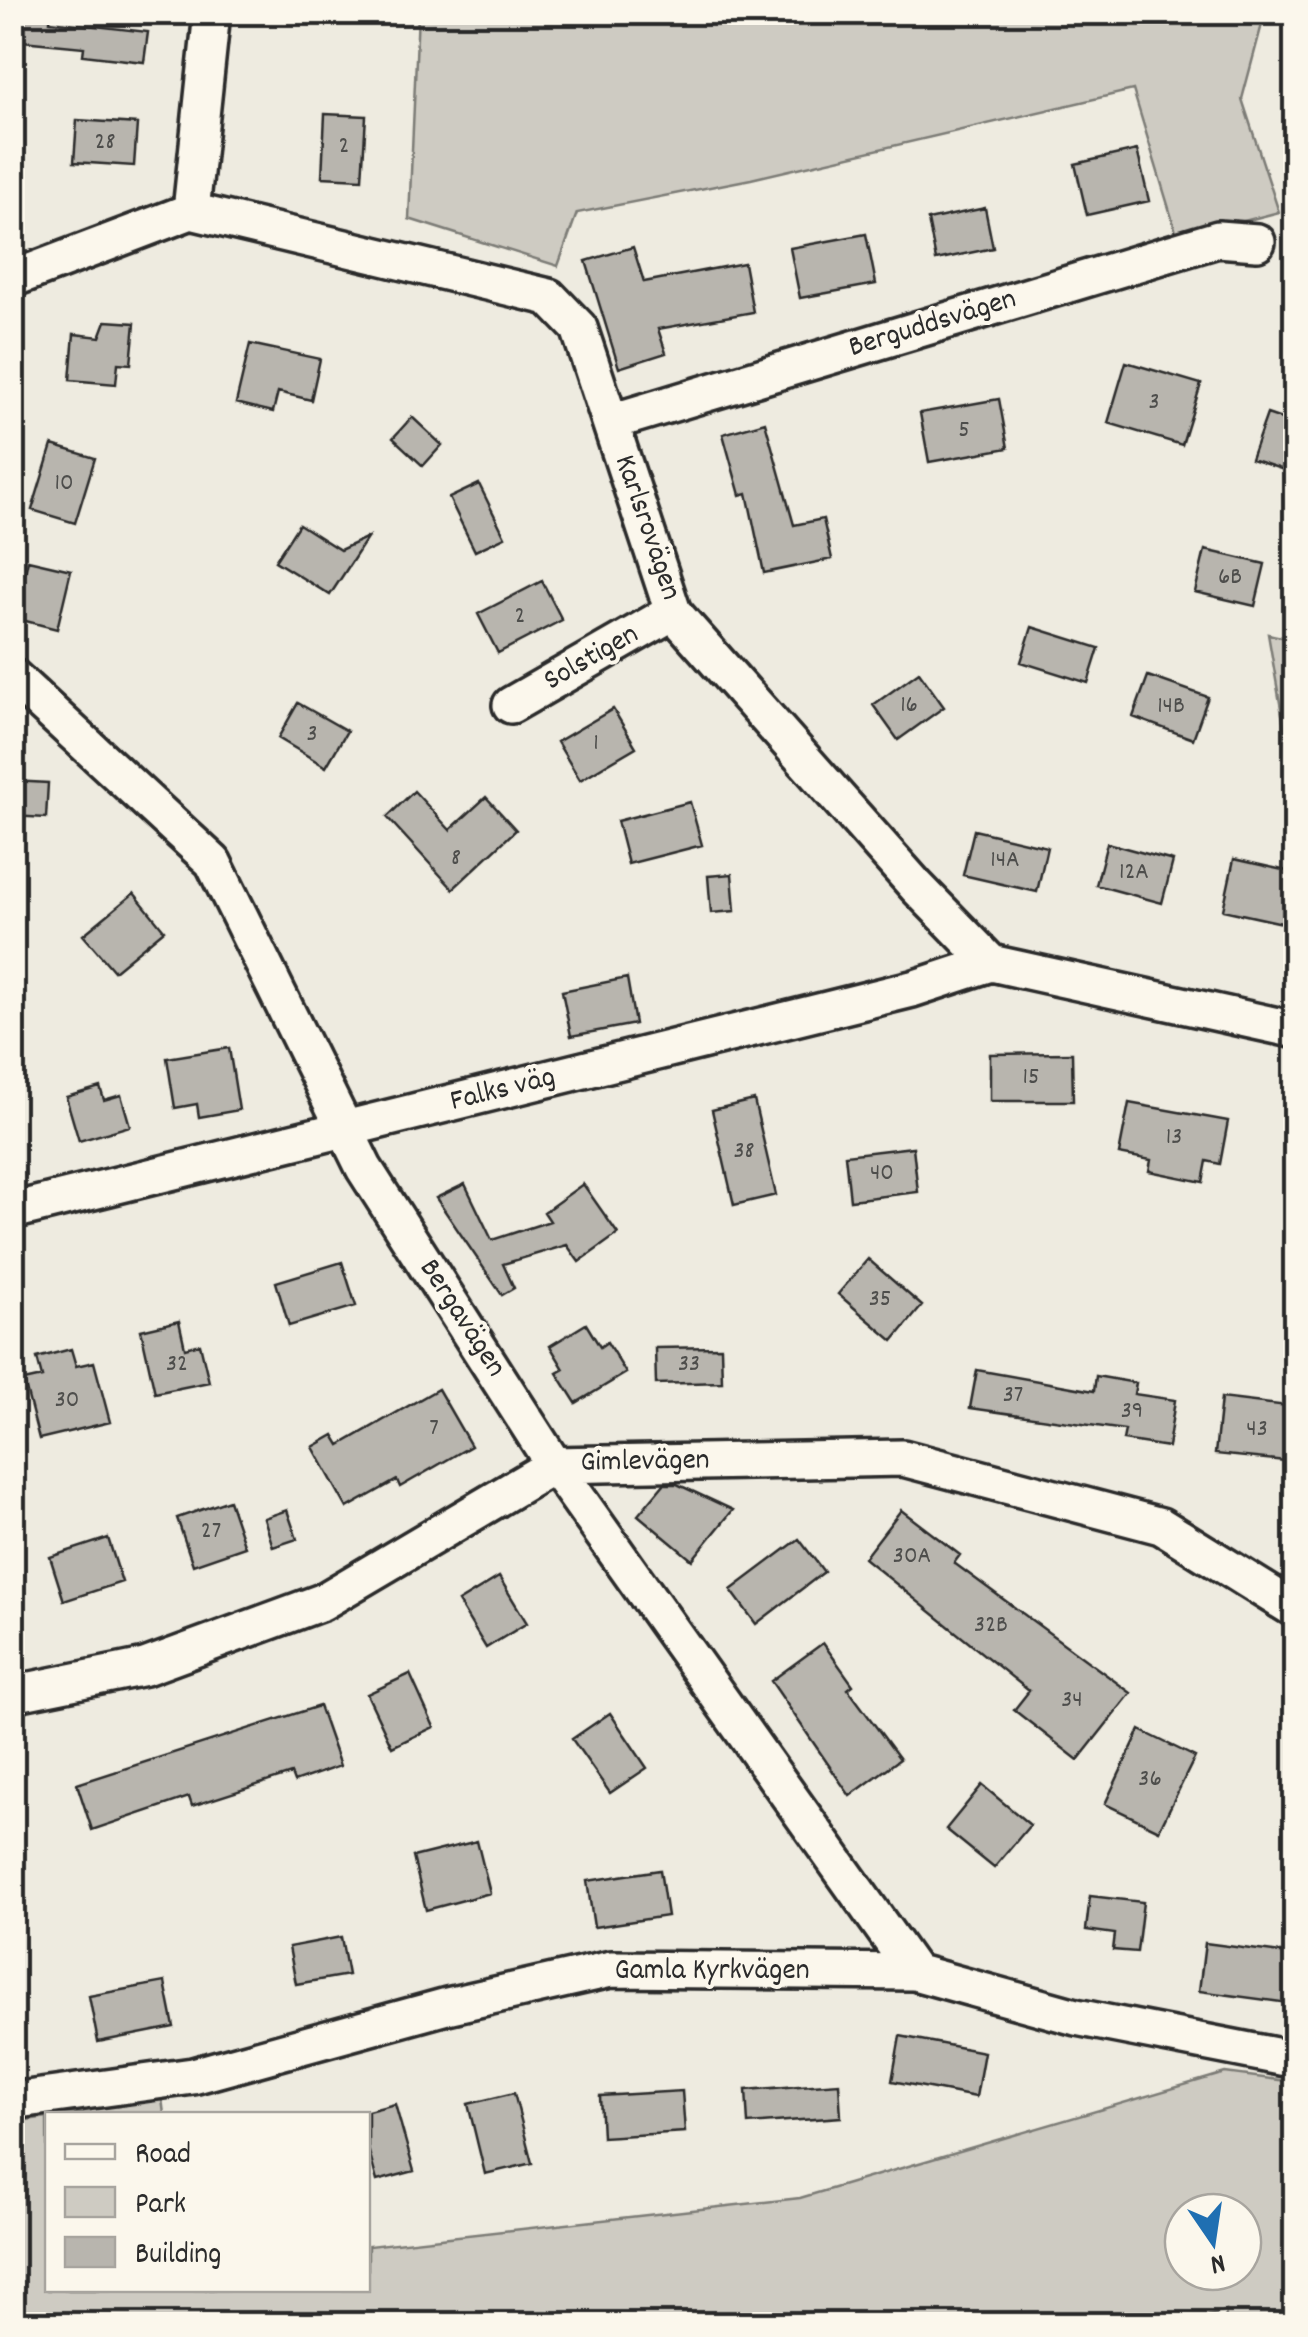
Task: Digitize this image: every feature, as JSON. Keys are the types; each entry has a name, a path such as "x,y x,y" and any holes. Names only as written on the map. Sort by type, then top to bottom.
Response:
{"street":[{"path":"12,279 191,211 212,12"},
{"name":"Karlsrovägen","path":"191,211 549,297 579,328 674,612 990,963"},
{"name":"Berguddsvägen","path":"610,422 1218,239 1257,242"},
{"name":"Solstigen","path":"511,705 674,612"},
{"name":"Bergavägen","path":"12,676 214,862 342,1131 554,1466 914,1972"},
{"path":"990,963 1296,1030"},
{"name":"Falks väg","path":"12,1210 912,988 990,963"},
{"name":"Gimlevägen","path":"12,1694 146,1667 322,1602 554,1466 902,1458 1161,1526 1296,1610"},
{"name":"Gamla Kyrkvägen","path":"12,2101 194,2076 448,2006 611,1969 914,1972 1076,2017 1296,2060"}],"green space":[{"path":"418,13 1265,13 1242,99 1279,212 1178,238 1133,90 751,179 577,213 558,266 409,219"},
{"path":"1268,634 1295,640 1295,789"},
{"path":"1225,2073 1295,2082 1295,2324 1225,2324 1226,2311 1178,2324 27,2324 13,2242 13,2122 45,2117 45,2292 370,2292 370,2246 800,2198"},
{"path":"162,2099 164,2112 74,2112"}],"building":[{"path":"12,12 51,12 50,21 148,32 144,62 83,55 84,47 12,40"},
{"path":"325,114 366,116 362,179 322,177"},
{"path":"77,120 137,124 134,166 74,162"},
{"path":"1137,150 1149,201 1087,215 1075,164"},
{"path":"985,208 993,248 936,260 928,220"},
{"path":"866,234 876,284 800,298 790,248"},
{"path":"633,247 644,282 744,263 753,312 658,329 666,353 619,368 586,261"},
{"path":"106,321 135,323 131,364 118,363 116,384 70,380 74,334 100,337"},
{"path":"250,344 320,359 311,400 278,392 273,412 236,403"},
{"path":"1126,362 1201,384 1182,445 1108,423"},
{"path":"999,399 1008,448 929,462 920,413"},
{"path":"1267,414 1296,424 1296,474 1251,459"},
{"path":"412,417 442,445 423,466 393,438"},
{"path":"765,422 794,525 823,519 832,559 764,573 747,493 740,495 723,434"},
{"path":"52,445 95,458 75,523 32,510"},
{"path":"479,484 505,537 475,551 449,498"},
{"path":"299,524 340,550 368,537 330,595 275,561"},
{"path":"1205,550 1265,564 1255,606 1195,592"},
{"path":"28,560 71,570 57,629 14,618"},
{"path":"542,581 562,620 498,653 478,614"},
{"path":"1032,627 1099,648 1088,683 1021,662"},
{"path":"919,672 944,707 898,740 873,705"},
{"path":"1148,676 1208,697 1193,739 1133,717"},
{"path":"298,703 347,731 326,767 278,738"},
{"path":"613,709 636,747 580,780 557,742"},
{"path":"12,781 48,783 46,818 12,816"},
{"path":"414,791 450,830 486,797 516,830 453,889 387,817"},
{"path":"690,802 702,845 628,864 617,821"},
{"path":"974,830 1047,847 1037,892 963,875"},
{"path":"1107,843 1173,861 1162,903 1096,885"},
{"path":"1234,859 1296,873 1296,926 1223,910"},
{"path":"732,874 735,911 711,913 708,876"},
{"path":"134,893 164,930 114,971 83,935"},
{"path":"627,978 635,1024 571,1036 562,991"},
{"path":"229,1048 239,1110 199,1117 197,1104 175,1108 167,1058"},
{"path":"1072,1053 1073,1101 990,1101 990,1054"},
{"path":"100,1087 104,1100 121,1095 130,1126 79,1141 66,1097"},
{"path":"754,1100 776,1195 734,1205 712,1110"},
{"path":"1129,1103 1228,1121 1220,1164 1207,1161 1203,1182 1149,1171 1151,1160 1119,1154"},
{"path":"913,1147 918,1192 850,1200 845,1155"},
{"path":"465,1184 492,1240 550,1221 544,1212 583,1184 618,1234 579,1262 567,1245 503,1264 514,1288 502,1295 436,1198"},
{"path":"868,1259 922,1306 893,1341 838,1294"},
{"path":"342,1262 356,1306 289,1326 276,1282"},
{"path":"179,1321 185,1348 200,1344 209,1382 155,1393 141,1330"},
{"path":"586,1324 600,1347 607,1342 626,1373 576,1403 557,1373 564,1369 550,1346"},
{"path":"721,1347 722,1382 656,1384 655,1348"},
{"path":"71,1349 76,1366 94,1362 110,1422 39,1439 24,1381 42,1377 37,1358"},
{"path":"977,1370 1094,1391 1096,1376 1136,1383 1134,1394 1175,1400 1168,1447 1123,1440 1125,1430 970,1408"},
{"path":"438,1389 471,1446 400,1487 397,1480 347,1508 313,1447 334,1435 340,1445"},
{"path":"1221,1398 1296,1407 1296,1462 1215,1454"},
{"path":"664,1484 677,1484 733,1510 692,1560 638,1515"},
{"path":"229,1500 245,1547 193,1565 177,1518"},
{"path":"287,1510 297,1539 273,1547 264,1518"},
{"path":"901,1510 960,1555 954,1563 1131,1693 1078,1760 1014,1710 1029,1691 864,1558"},
{"path":"108,1538 122,1582 64,1601 50,1557"},
{"path":"799,1539 824,1572 756,1624 731,1590"},
{"path":"499,1577 527,1623 486,1648 458,1602"},
{"path":"823,1643 853,1685 848,1689 900,1759 850,1796 771,1681"},
{"path":"410,1674 434,1727 392,1747 367,1694"},
{"path":"319,1706 340,1766 294,1782 291,1774 192,1806 189,1797 92,1830 77,1784"},
{"path":"610,1713 647,1768 610,1793 572,1739"},
{"path":"1140,1730 1195,1757 1159,1830 1105,1804"},
{"path":"982,1785 1030,1825 994,1868 946,1829"},
{"path":"477,1841 490,1893 426,1910 413,1857"},
{"path":"660,1870 667,1916 594,1927 587,1881"},
{"path":"1090,1896 1143,1902 1137,1952 1113,1950 1115,1934 1086,1930"},
{"path":"341,1937 348,1975 296,1984 289,1947"},
{"path":"1205,1943 1296,1955 1296,2004 1199,1991"},
{"path":"165,1982 174,2027 98,2042 89,1996"},
{"path":"900,2036 984,2052 976,2097 892,2081"},
{"path":"839,2083 841,2117 748,2124 746,2090"},
{"path":"682,2091 685,2132 602,2137 600,2096"},
{"path":"514,2093 532,2163 485,2174 468,2104"},
{"path":"395,2104 414,2171 377,2181 370,2155 368,2111"}]}
